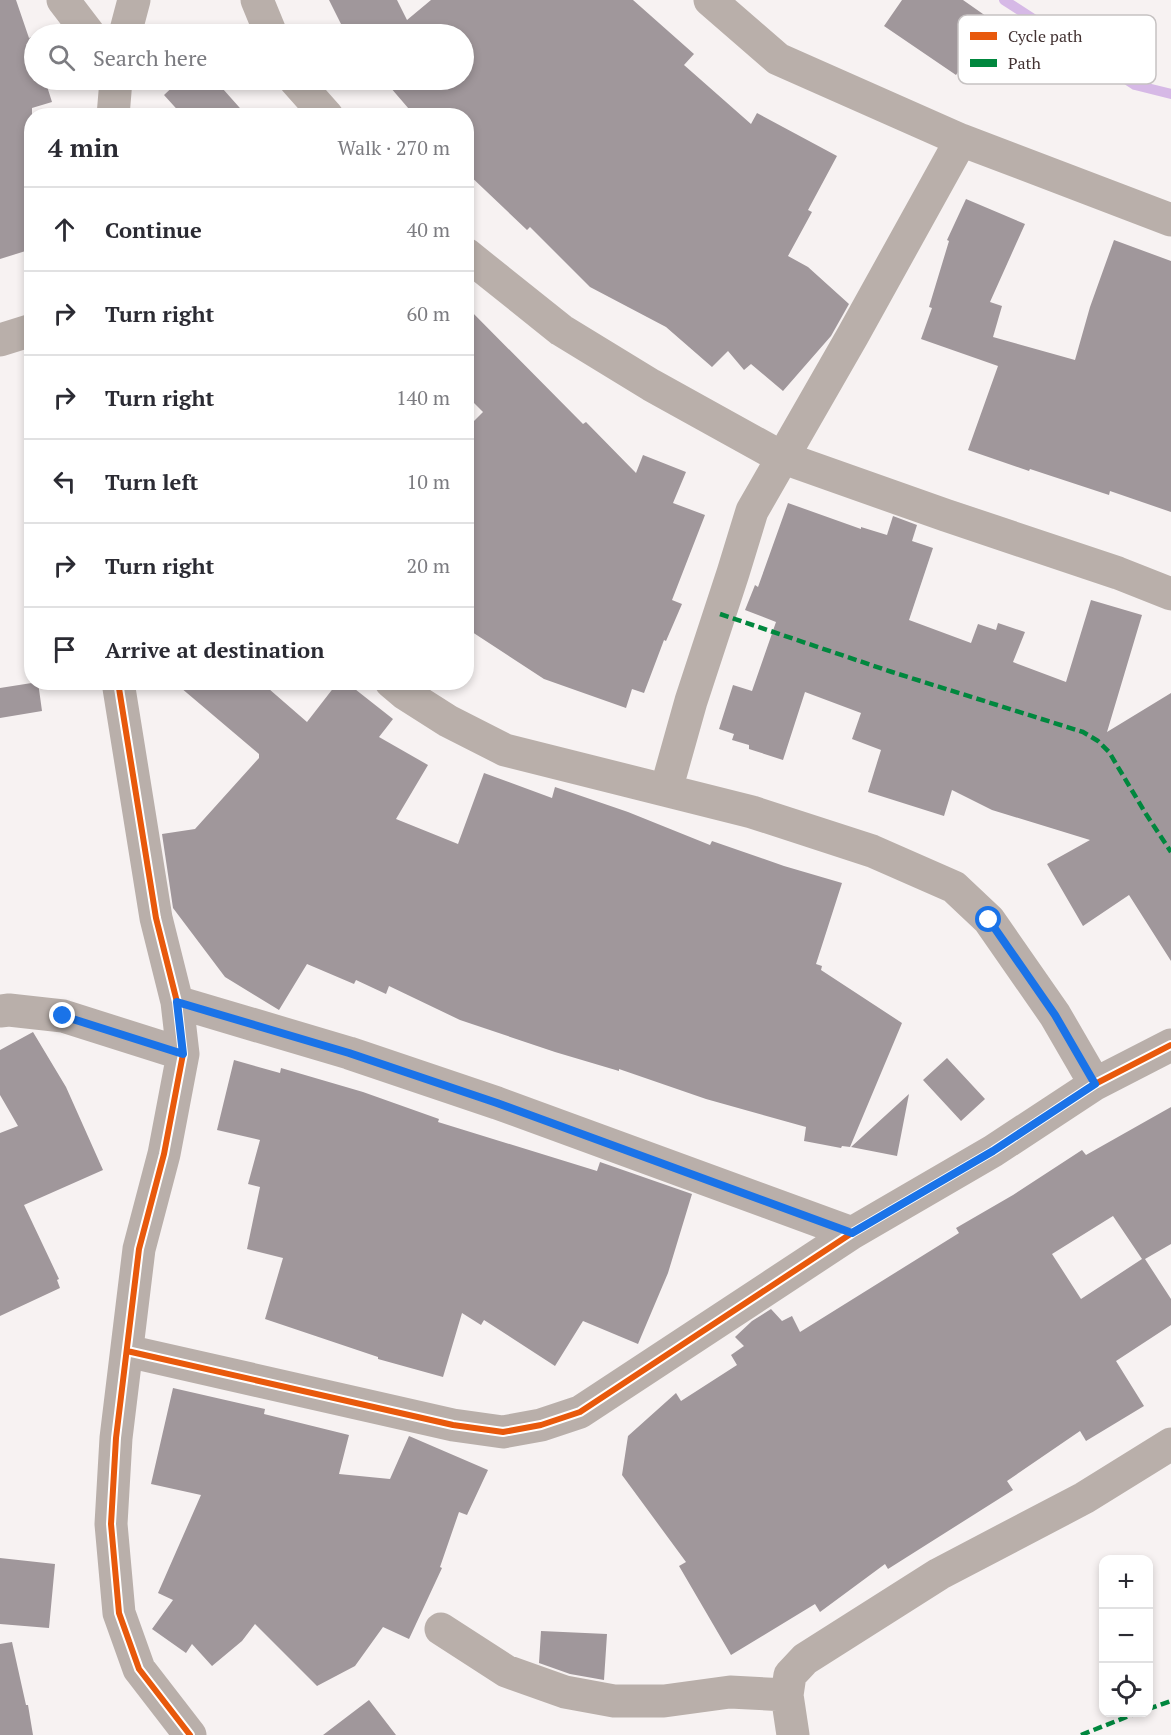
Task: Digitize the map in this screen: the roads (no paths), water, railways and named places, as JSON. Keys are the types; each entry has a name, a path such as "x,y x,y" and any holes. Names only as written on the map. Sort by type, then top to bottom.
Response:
{"street":[{"path":"63,0 81,24"},
{"path":"128,24 134,0"},
{"path":"257,0 267,24"},
{"path":"710,0 778,59 961,140 1171,220"},
{"path":"114,108 115,90"},
{"path":"304,90 320,108"},
{"path":"666,790 691,701 734,573 752,511 961,140"},
{"path":"474,260 561,330 651,384 782,457 1118,573 1171,594"},
{"path":"0,340 24,332"},
{"path":"119,690 156,918 177,1002 183,1054 164,1154 139,1249 116,1438 111,1524 119,1613 139,1669 190,1735"},
{"path":"400,690 448,722 505,750 752,812 872,851 954,887 989,920 1055,1015 1095,1084"},
{"path":"177,1002 349,1053 487,1100 852,1233"},
{"path":"0,1011 63,1016 183,1054"},
{"path":"127,1351 453,1425 503,1432 541,1425 580,1412 852,1233 993,1151 1095,1084 1171,1045"},
{"path":"793,1735 787,1695 790,1675 805,1659 939,1574 1084,1498 1171,1444"},
{"path":"441,1629 506,1671 564,1692 614,1701 664,1701 730,1692 787,1695"}],"waterway":[{"path":"1004,0 1027,15"},
{"path":"1133,84 1171,94"}]}
